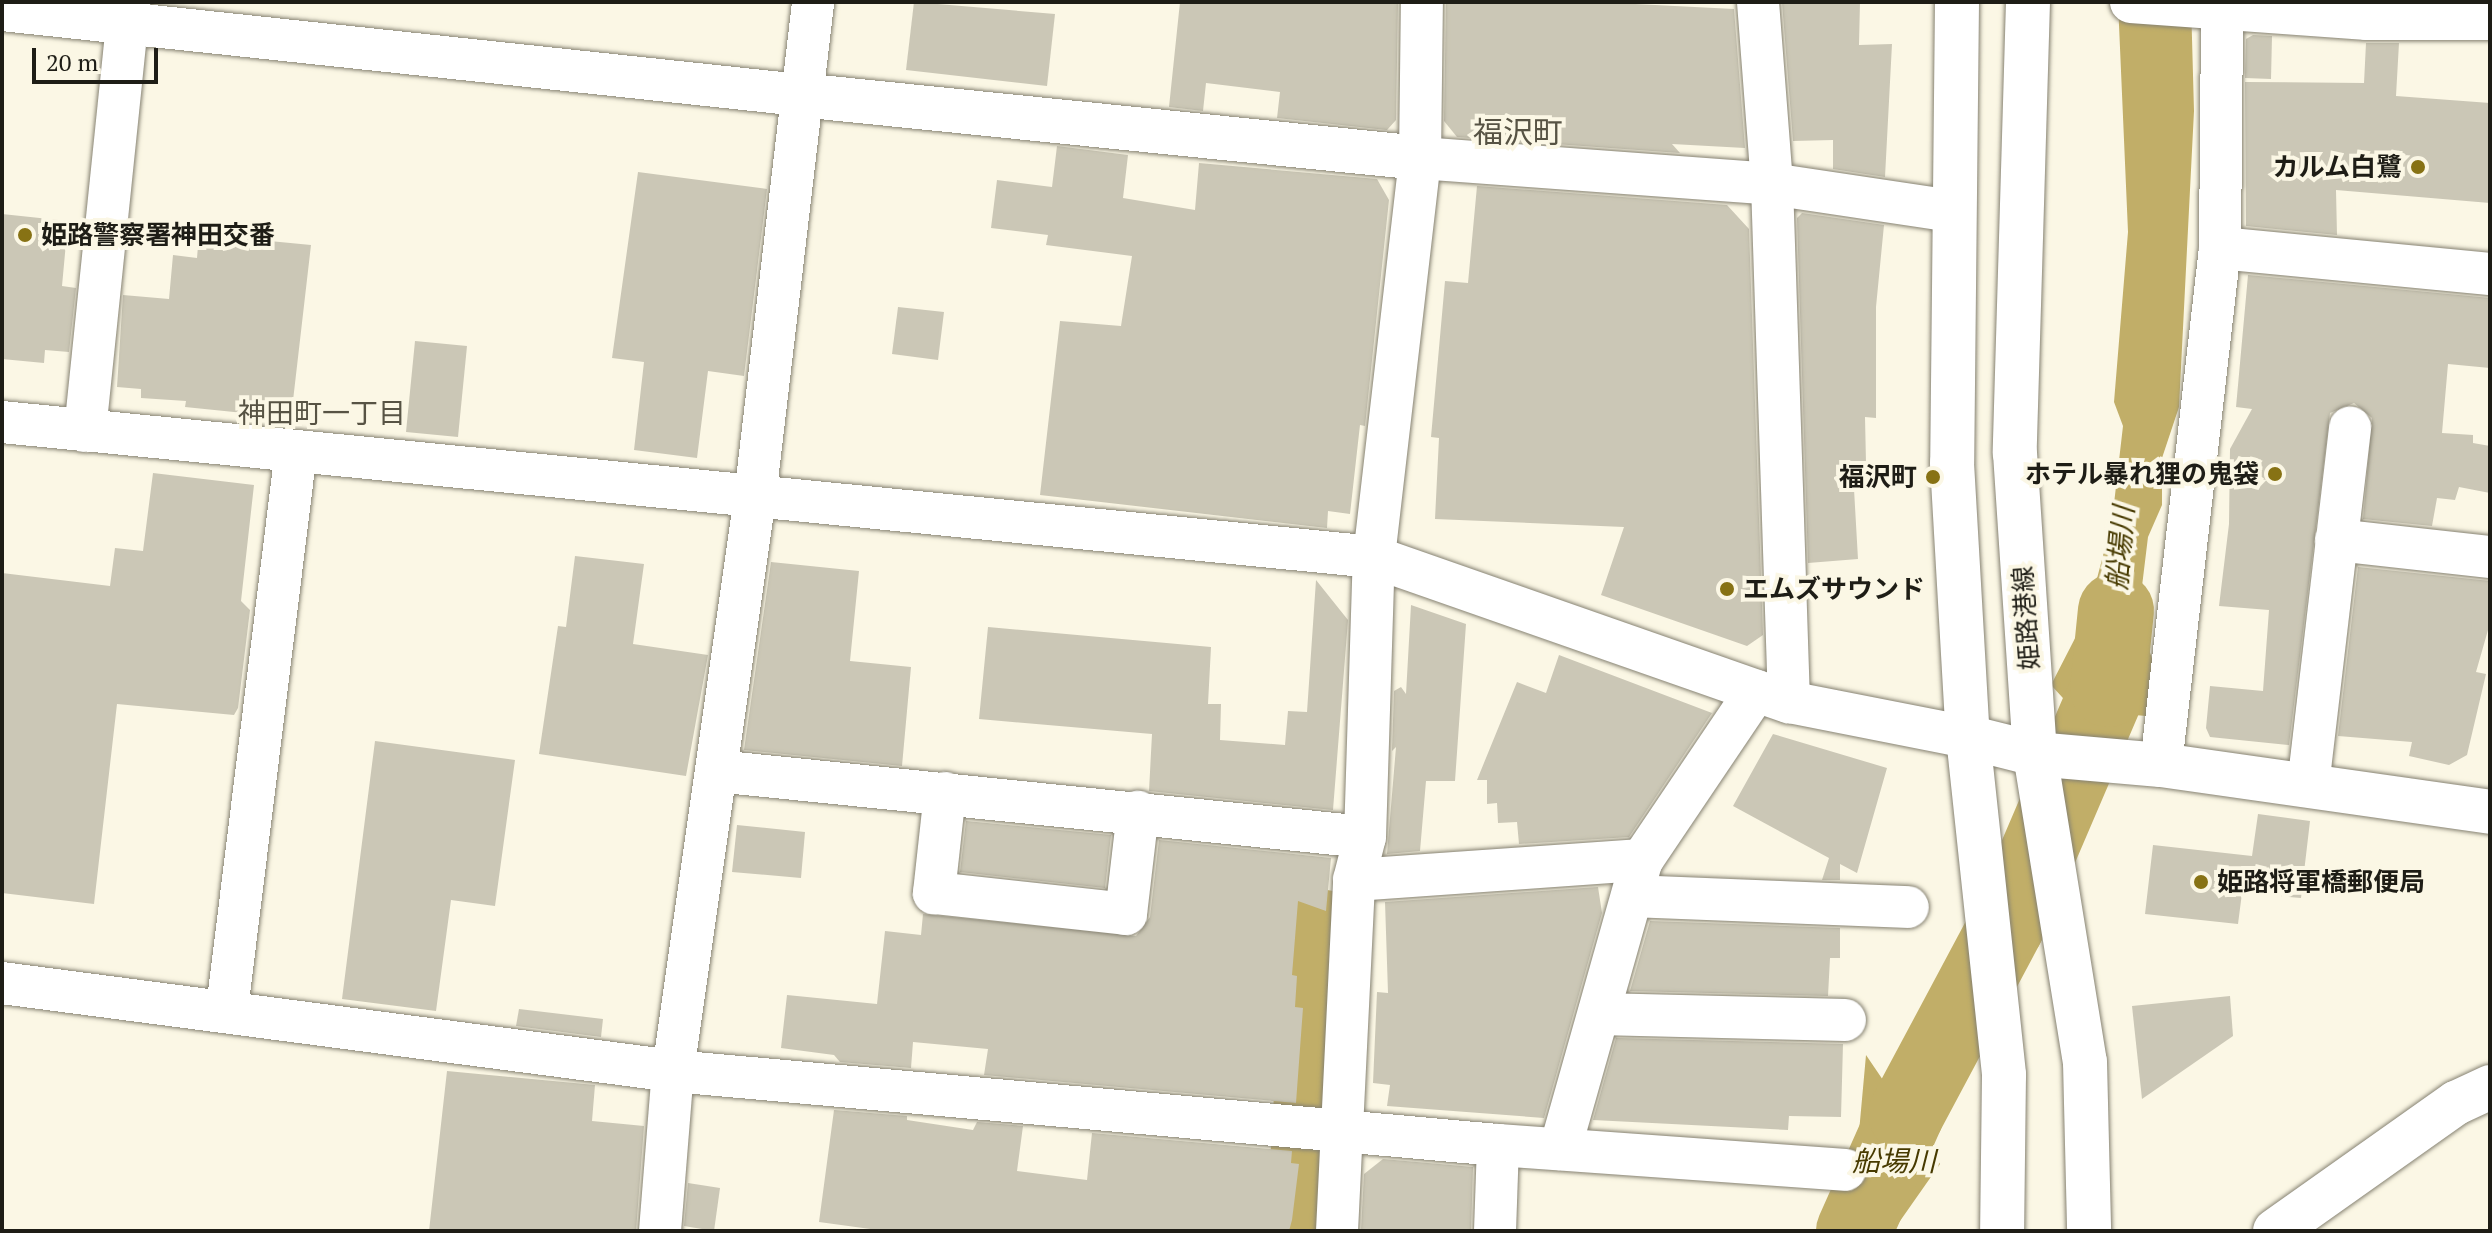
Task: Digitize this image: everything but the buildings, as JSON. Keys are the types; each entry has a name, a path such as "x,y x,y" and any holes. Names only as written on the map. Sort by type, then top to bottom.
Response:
{"main road":[{"path":"1957,2 1952,463 1968,737 2004,1075 2002,1231"},
{"name":"姫路港線","path":"2028,2 2015,453 2035,754 2085,1062 2089,1231"},
{"path":"800,95 1420,158"},
{"path":"1968,737 2035,754 2161,765 2490,812"},
{"path":"2275,1231 2456,1103 2490,1087"}],"street":[{"path":"660,1231 673,1071 755,497 813,2"},
{"path":"1337,1231 1346,1131 1354,880 1365,837 1374,557 1420,158 1422,2"},
{"path":"1560,1149 1637,878 1773,696 1772,184 1758,2"},
{"path":"2028,2 2054,2"},
{"path":"2131,2 2222,6 2367,19 2490,19"},
{"path":"2161,765 2220,248 2222,6"},
{"path":"2,10 128,13 800,95"},
{"path":"85,431 128,13"},
{"path":"1420,158 1772,184 1953,211"},
{"path":"2220,248 2490,274"},
{"path":"2,422 1374,557 1773,696 1968,737"},
{"path":"2308,786 2350,427"},
{"path":"227,1009 296,451"},
{"path":"2336,540 2490,557"},
{"path":"716,771 1365,837"},
{"path":"945,793 934,893 1126,914 1138,812"},
{"path":"1354,880 1637,878 1908,907"},
{"path":"2,983 227,1009 673,1071 1498,1145 1845,1170"},
{"path":"1599,1014 1845,1020"},
{"path":"1495,1231 1498,1145"}],"water":[{"path":"2118,2 2191,2 2194,111 2179,407 2162,458 2162,505 2148,537 2138,619 2154,664 2156,717 2073,709 2051,685 2088,613 2112,521 2123,426 2114,402 2128,232"},
{"name":"船場川","path":"1866,1055 1940,1164 1893,1231 1817,1231 1855,1176"}],"waterway":[{"name":"船場川","path":"1854,1231 1906,1114 2007,925 2108,689 2116,610"},
{"path":"1304,1231 1322,928"}],"place":[{"name":"カルム白鷺","path":"2418,167"},
{"name":"姫路警察署神田交番","path":"25,235"},
{"name":"ホテル暴れ狸の鬼袋","path":"2275,474"},
{"name":"福沢町","path":"1933,477"},
{"name":"エムズサウンド","path":"1727,589"},
{"name":"姫路将軍橋郵便局","path":"2201,882"}],"district":[{"name":"福沢町","path":"1518,132"},
{"name":"神田町一丁目","path":"322,413"}]}
